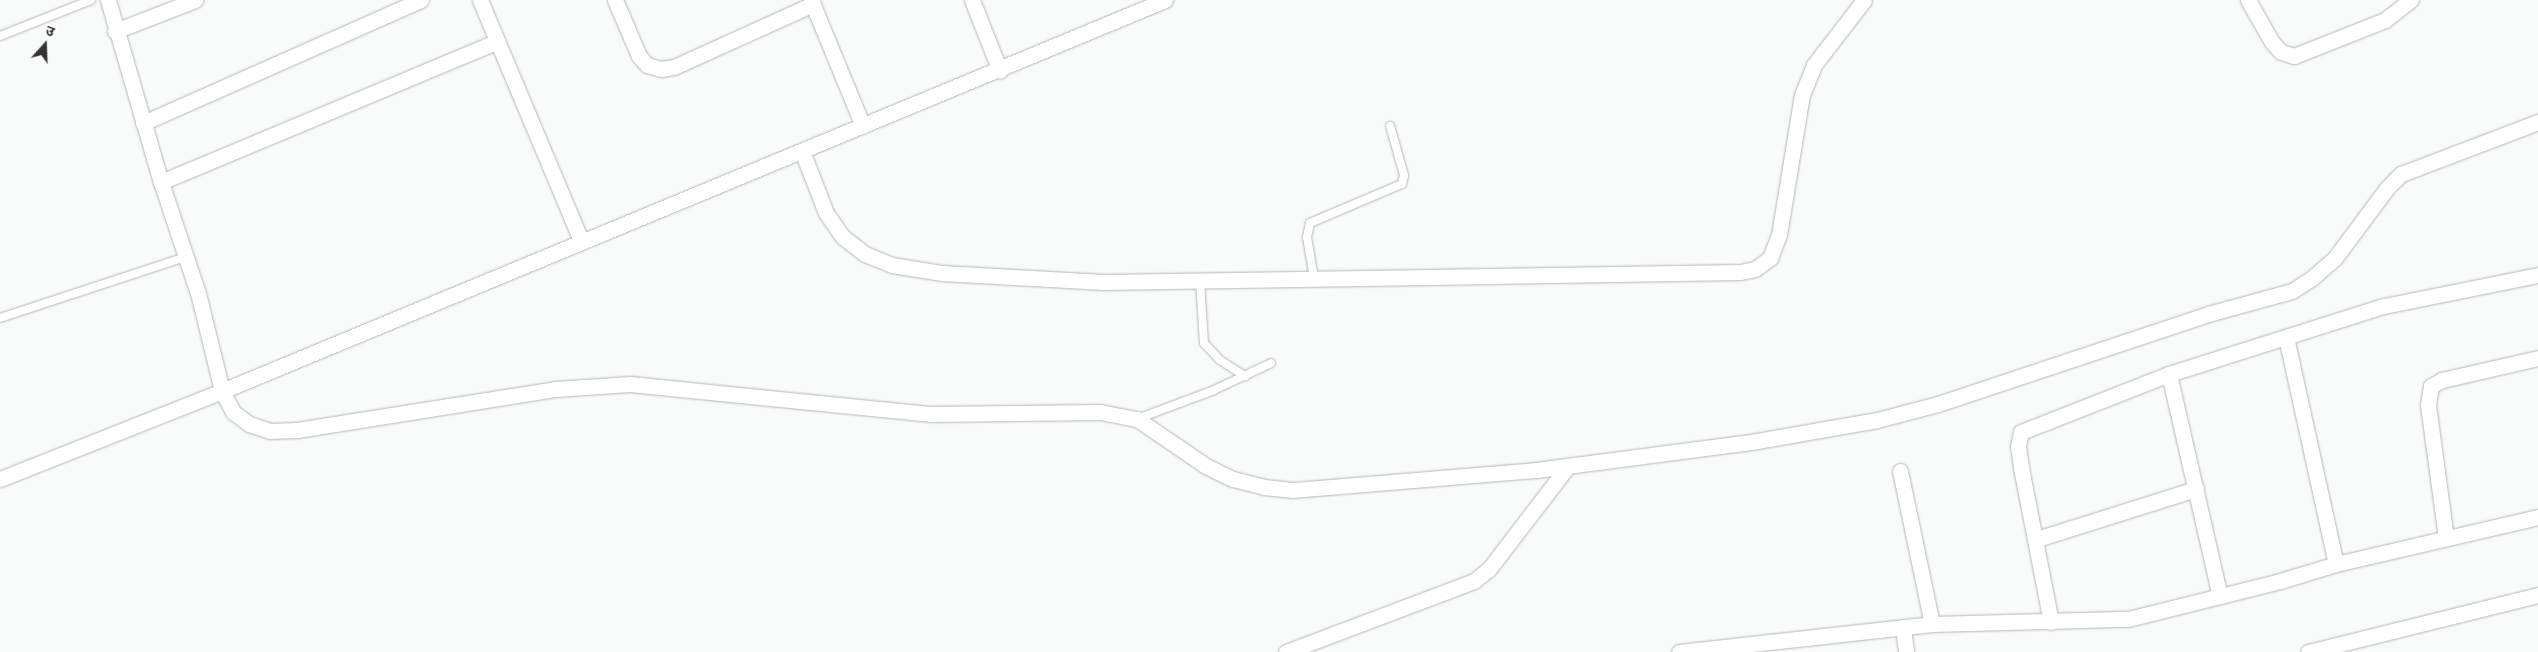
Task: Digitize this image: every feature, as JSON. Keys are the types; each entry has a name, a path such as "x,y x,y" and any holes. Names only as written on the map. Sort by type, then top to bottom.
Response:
{"street":[{"path":"108,0 143,123 186,257 222,391 233,412 249,424 270,431 307,429 555,389 630,384 930,414 1100,412 1137,419 1206,466 1233,479 1264,487 1330,488 1568,466 1751,442 1877,420 1938,404 2208,314 2292,290 2312,278 2335,258 2386,188 2401,174 2538,122"},
{"path":"116,31 195,0"},
{"path":"143,123 421,0"},
{"path":"480,0 496,42 581,240"},
{"path":"615,0 639,56 647,64 661,69 674,67 812,2 863,126"},
{"path":"972,0 1000,70"},
{"path":"0,479 222,391 581,240 1000,70 1165,0"},
{"path":"802,151 826,213 843,236 865,254 892,265 1008,279 1200,280 1703,273 1755,269 1770,258 1778,235 1802,95 1814,65 1864,0"},
{"path":"2248,0 2272,42 2281,52 2294,56 2385,20 2411,0"},
{"path":"161,182 496,42"},
{"path":"2051,622 2037,539 2021,467 2018,446 2021,432 2169,374 2286,337 2425,295 2538,275"},
{"path":"2286,337 2336,564"},
{"path":"2446,538 2428,406 2432,386 2442,380 2538,358"},
{"path":"2169,374 2220,596"},
{"path":"1286,652 1474,581 1489,569 1568,466"},
{"path":"1900,471 1932,624"},
{"path":"2037,539 2196,489"},
{"path":"1679,652 1932,624 2128,619 2336,564 2538,517"},
{"path":"2308,652 2538,595"},
{"path":"1903,628 1906,648"}],"lane":[{"path":"0,36 91,0"},
{"path":"1314,278 1307,237 1310,222 1402,184 1404,175 1390,126"},
{"path":"0,318 186,257"},
{"path":"1200,280 1204,344 1220,360 1245,376"},
{"path":"1137,419 1245,376 1272,363"}]}
